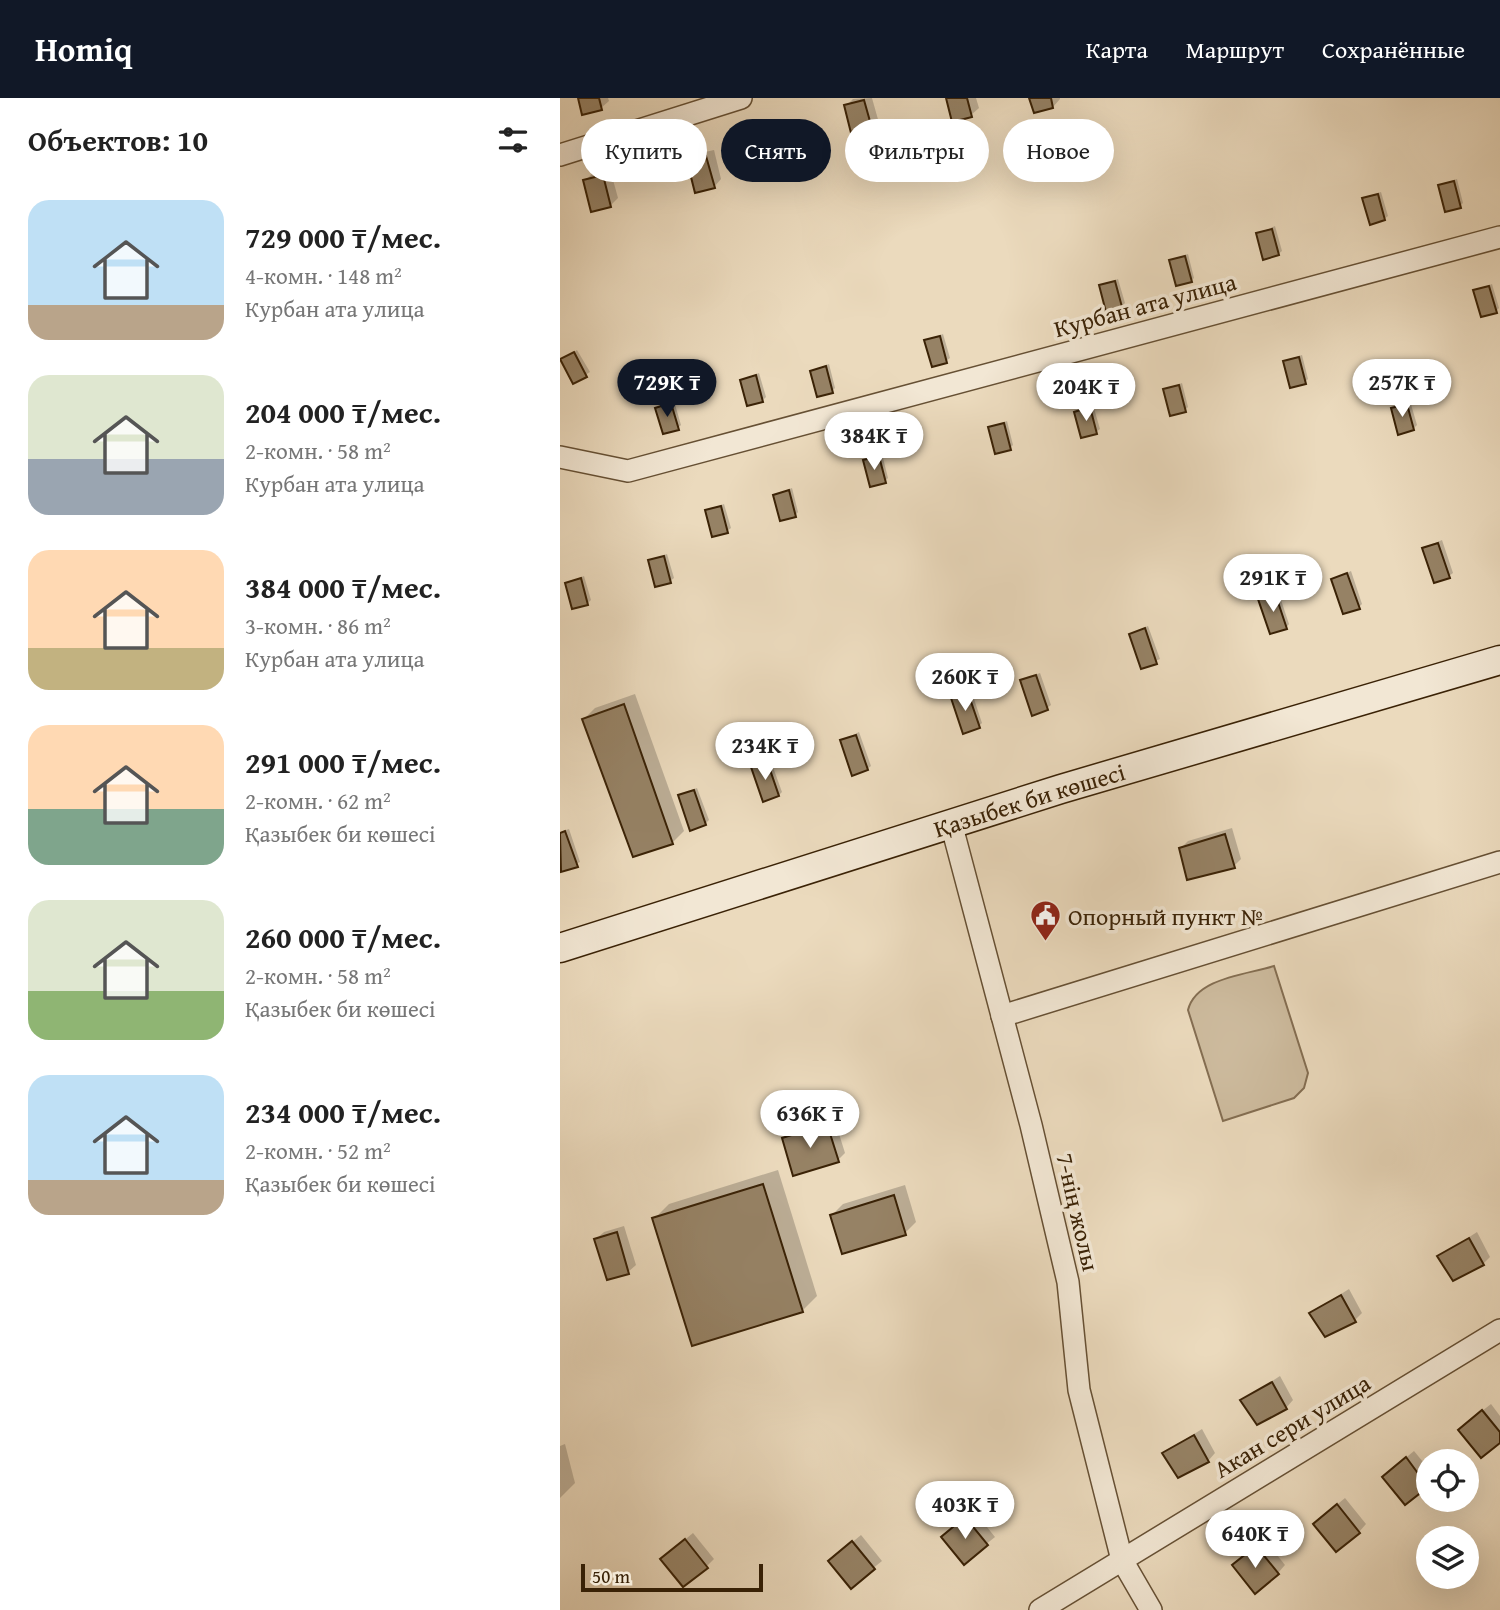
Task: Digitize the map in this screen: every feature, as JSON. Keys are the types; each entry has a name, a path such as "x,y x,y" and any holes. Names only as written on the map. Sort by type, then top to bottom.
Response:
{"main road":[{"name":"Қазыбек би көшесі","path":"560,948 951,823 1500,660"}],"street":[{"path":"560,155 741,98"},
{"name":"Курбан ата улица","path":"560,457 628,471 1500,237"},
{"name":"7-нің жолы","path":"951,823 1068,1282 1079,1390 1122,1560 1151,1610"},
{"path":"1002,1016 1500,862"},
{"name":"Акан сери улица","path":"1040,1610 1500,1330"}],"shaded area":[{"path":"1274,966 1308,1073 1304,1088 1294,1098 1223,1121 1188,1010 1193,999 1211,984"}],"building":[{"path":"578,98 599,98 602,110 582,115"},
{"path":"946,98 967,98 972,117 951,119"},
{"path":"1029,98 1051,98 1053,108 1034,113"},
{"path":"864,100 869,119 848,119 844,105"},
{"path":"707,160 715,188 695,193 692,182 707,182"},
{"path":"1454,181 1461,208 1445,212 1438,185"},
{"path":"584,182 605,182 611,207 591,212"},
{"path":"1378,194 1385,220 1370,225 1362,198"},
{"path":"1272,229 1279,255 1263,260 1256,233"},
{"path":"1185,256 1192,282 1176,286 1169,260"},
{"path":"1115,281 1122,307 1106,312 1099,285"},
{"path":"1489,286 1497,313 1481,317 1473,290"},
{"path":"940,336 947,363 932,367 924,340"},
{"path":"574,352 587,377 573,384 560,359"},
{"path":"1299,357 1306,384 1290,388 1283,361"},
{"path":"826,366 833,393 817,397 810,371"},
{"path":"756,375 763,402 747,406 740,380"},
{"path":"1179,385 1186,412 1170,416 1163,389"},
{"path":"671,403 679,430 663,434 655,408"},
{"path":"1407,404 1414,430 1398,435 1391,408"},
{"path":"1090,407 1097,434 1081,438 1074,412"},
{"path":"1004,423 1011,450 995,454 988,427"},
{"path":"879,456 886,483 870,487 863,460"},
{"path":"789,490 796,517 780,521 773,495"},
{"path":"721,506 728,533 712,537 705,510"},
{"path":"1438,543 1450,578 1434,583 1422,548"},
{"path":"664,556 671,583 655,587 648,560"},
{"path":"1347,573 1360,609 1343,614 1331,579"},
{"path":"581,578 588,605 572,609 565,583"},
{"path":"1275,593 1287,629 1270,634 1258,599"},
{"path":"1145,628 1157,664 1141,669 1129,634"},
{"path":"1036,675 1048,710 1032,716 1020,680"},
{"path":"968,693 980,728 963,734 951,698"},
{"path":"624,704 673,844 633,857 582,719"},
{"path":"856,735 868,770 852,776 840,740"},
{"path":"767,761 779,796 763,802 751,767"},
{"path":"694,790 706,825 690,831 678,795"},
{"path":"565,831 578,867 561,872 560,833"},
{"path":"1225,834 1235,868 1187,880 1179,848"},
{"path":"827,1124 839,1162 793,1176 782,1138"},
{"path":"763,1184 803,1312 692,1346 652,1218"},
{"path":"894,1195 906,1235 842,1254 830,1215"},
{"path":"617,1232 629,1274 607,1280 594,1239"},
{"path":"1469,1238 1484,1265 1453,1281 1437,1256"},
{"path":"1341,1295 1356,1322 1325,1337 1309,1313"},
{"path":"1272,1382 1287,1409 1257,1425 1240,1400"},
{"path":"1482,1410 1500,1432 1500,1443 1481,1458 1479,1449 1474,1449 1458,1430"},
{"path":"1194,1435 1209,1462 1178,1478 1162,1453"},
{"path":"1406,1457 1416,1471 1416,1496 1405,1505 1382,1477"},
{"path":"1337,1504 1360,1533 1336,1552 1313,1524"},
{"path":"965,1517 988,1545 964,1565 941,1537"},
{"path":"685,1539 708,1568 683,1587 660,1559"},
{"path":"852,1541 875,1569 851,1589 828,1561"},
{"path":"1256,1546 1279,1574 1255,1594 1232,1565"}],"place":[{"name":"Опорный пункт №","path":"1045,943"}]}
